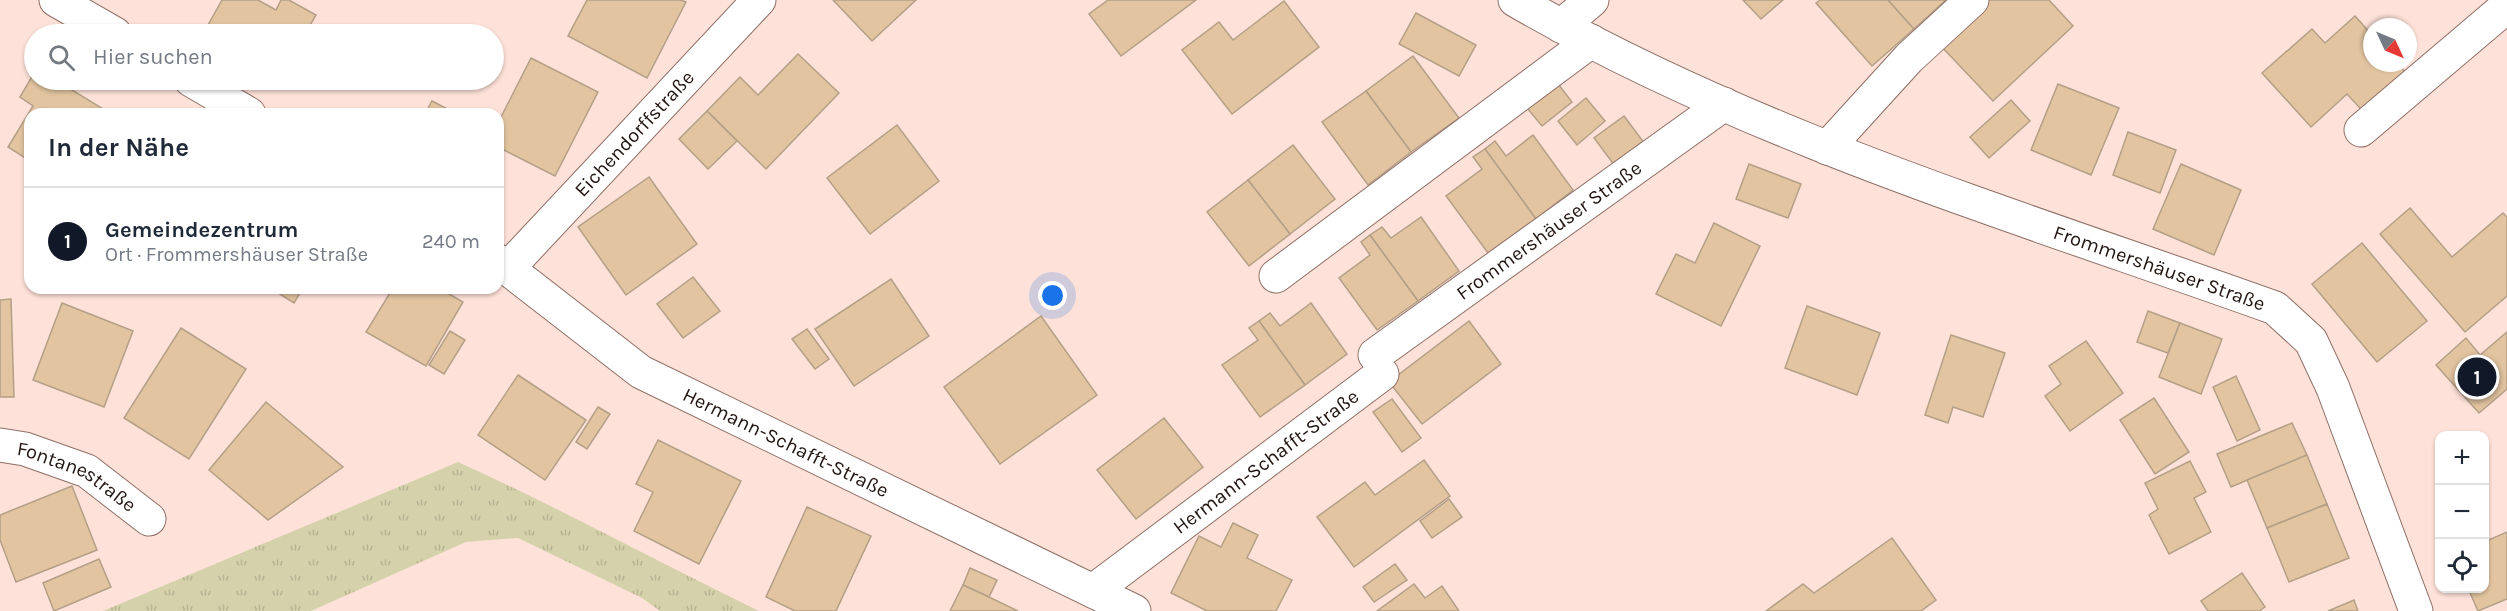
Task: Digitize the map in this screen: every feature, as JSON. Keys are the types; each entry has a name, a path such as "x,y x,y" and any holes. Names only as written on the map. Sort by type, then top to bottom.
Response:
{"street":[{"path":"56,0 98,24"},
{"name":"Eichendorffstraße","path":"504,263 759,0"},
{"name":"Frommershäuser Straße","path":"1515,0 1591,42 1724,104 1827,148 2275,308 2311,341 2333,388 2416,611"},
{"path":"1561,26 1592,0"},
{"path":"1827,148 1909,58 1972,0"},
{"path":"2361,130 2507,6"},
{"path":"1276,276 1591,42"},
{"path":"208,90 239,108"},
{"name":"Frommershäuser Straße","path":"1379,364 1724,104"},
{"name":"Hermann-Schafft-Straße","path":"504,265 640,372 1134,611"},
{"name":"Hermann-Schafft-Straße","path":"1093,591 1379,364"},
{"name":"Fontanestraße","path":"0,445 25,449 87,471 149,519"}],"green space":[{"path":"458,462 759,611 660,611 642,598 518,538 466,542 311,611 103,611"}],"building":[{"path":"222,0 258,0 276,10 281,0 289,0 316,15 311,24 209,24"},
{"path":"587,0 681,0 686,2 647,78 568,36"},
{"path":"833,0 916,0 872,41"},
{"path":"1108,0 1196,0 1121,56 1089,14"},
{"path":"1743,0 1783,0 1761,19"},
{"path":"1820,0 1888,0 1914,29 1872,66 1816,3"},
{"path":"1888,0 1946,0 1914,29"},
{"path":"1988,0 2049,0 2073,26 1993,101 1940,45"},
{"path":"1284,1 1319,47 1232,114 1182,50 1219,22 1233,40"},
{"path":"1416,13 1476,45 1459,76 1399,44"},
{"path":"2355,16 2363,25 2363,72 2405,72 2414,82 2371,120 2347,94 2311,127 2262,73 2312,29 2325,43"},
{"path":"798,54 839,93 766,169 707,111 740,77 758,95"},
{"path":"1413,56 1459,118 1411,152 1366,91"},
{"path":"531,58 598,92 555,176 504,150 504,111"},
{"path":"1553,77 1572,102 1542,126 1522,102"},
{"path":"2058,84 2119,108 2091,175 2031,150"},
{"path":"24,90 72,90 102,108 32,108 33,106 20,97"},
{"path":"1366,91 1411,152 1368,185 1322,122"},
{"path":"1586,98 1605,121 1577,145 1558,121"},
{"path":"2011,100 2030,121 1989,158 1970,137"},
{"path":"432,101 445,108 428,108"},
{"path":"707,111 737,141 708,169 679,139"},
{"path":"1624,116 1645,144 1615,166 1594,138"},
{"path":"24,121 24,157 8,147"},
{"path":"897,125 939,181 870,234 827,178"},
{"path":"2128,132 2176,150 2160,193 2113,175"},
{"path":"1533,135 1573,190 1536,219 1485,149 1495,141 1506,156"},
{"path":"1293,145 1335,199 1290,234 1248,180"},
{"path":"1485,149 1536,219 1488,253 1446,196 1482,169 1473,157"},
{"path":"1749,164 1801,184 1788,218 1736,199"},
{"path":"2181,164 2241,190 2214,255 2153,229"},
{"path":"649,177 697,244 626,295 578,227"},
{"path":"1248,180 1290,234 1249,266 1207,212"},
{"path":"2410,208 2452,257 2503,213 2507,217 2507,296 2465,332 2380,234"},
{"path":"1421,217 1459,271 1418,301 1370,235 1382,227 1391,238"},
{"path":"1714,223 1760,246 1721,326 1656,294 1676,254 1695,263"},
{"path":"1370,235 1418,301 1377,330 1339,278 1370,255 1361,242"},
{"path":"2362,243 2427,321 2377,362 2312,284"},
{"path":"693,277 720,311 683,338 657,304"},
{"path":"891,279 929,336 854,386 815,329"},
{"path":"280,294 299,294 294,303"},
{"path":"389,294 449,294 463,302 426,366 366,332"},
{"path":"11,299 14,397 0,397 0,300"},
{"path":"62,303 133,331 104,407 33,380"},
{"path":"1311,303 1347,354 1305,385 1259,321 1270,313 1280,326"},
{"path":"1807,306 1880,333 1857,395 1785,368"},
{"path":"2148,311 2180,323 2168,353 2137,342"},
{"path":"1041,316 1097,395 1000,464 944,387"},
{"path":"1259,321 1305,385 1260,417 1222,365 1258,340 1249,328"},
{"path":"1469,321 1501,364 1422,424 1389,382"},
{"path":"2180,323 2222,339 2201,394 2159,377"},
{"path":"181,328 246,369 189,459 124,418"},
{"path":"807,329 829,359 815,369 792,339"},
{"path":"450,331 465,340 444,374 429,365"},
{"path":"2507,332 2507,389 2479,413 2436,365 2466,338 2480,355"},
{"path":"1951,335 2005,353 1983,417 1953,407 1948,423 1925,415"},
{"path":"2086,341 2123,393 2070,431 2045,396 2061,384 2049,366"},
{"path":"518,375 586,420 545,480 478,435"},
{"path":"2236,376 2260,430 2237,441 2213,387"},
{"path":"2154,398 2189,452 2155,474 2120,420"},
{"path":"1392,399 1421,438 1402,452 1373,412"},
{"path":"266,402 343,467 268,520 209,470"},
{"path":"598,407 610,414 587,449 576,442"},
{"path":"1164,418 1203,467 1136,519 1097,470"},
{"path":"2292,423 2307,455 2231,487 2217,454"},
{"path":"658,440 741,481 699,564 634,531 653,492 636,484"},
{"path":"2307,455 2327,504 2267,528 2247,480"},
{"path":"1424,460 1450,496 1354,567 1317,517 1365,482 1375,495"},
{"path":"2190,461 2206,492 2194,498 2211,532 2169,554 2149,515 2158,509 2145,483"},
{"path":"72,486 97,550 16,582 0,540 0,515"},
{"path":"1449,499 1462,517 1432,538 1420,521"},
{"path":"2327,504 2349,558 2289,582 2267,528"},
{"path":"807,507 871,536 836,611 795,611 766,597"},
{"path":"1233,523 1258,535 1247,558 1292,580 1276,611 1207,611 1171,593 1199,536 1221,547"},
{"path":"2507,532 2507,599 2478,611 2470,593 2489,593 2489,540"},
{"path":"1892,538 1936,600 1921,611 1766,611 1803,584 1814,593"},
{"path":"99,559 111,587 54,611 43,583"},
{"path":"1395,564 1407,580 1374,602 1363,587"},
{"path":"970,568 997,580 989,597 963,585"},
{"path":"2242,573 2265,607 2259,611 2208,611 2201,601"},
{"path":"1414,584 1425,598 1442,586 1459,611 1377,611"},
{"path":"963,585 989,597 1018,611 950,611"},
{"path":"2354,600 2358,611 2328,611"}],"place":[{"name":"Gemeindezentrum","path":"2477,377"}]}
